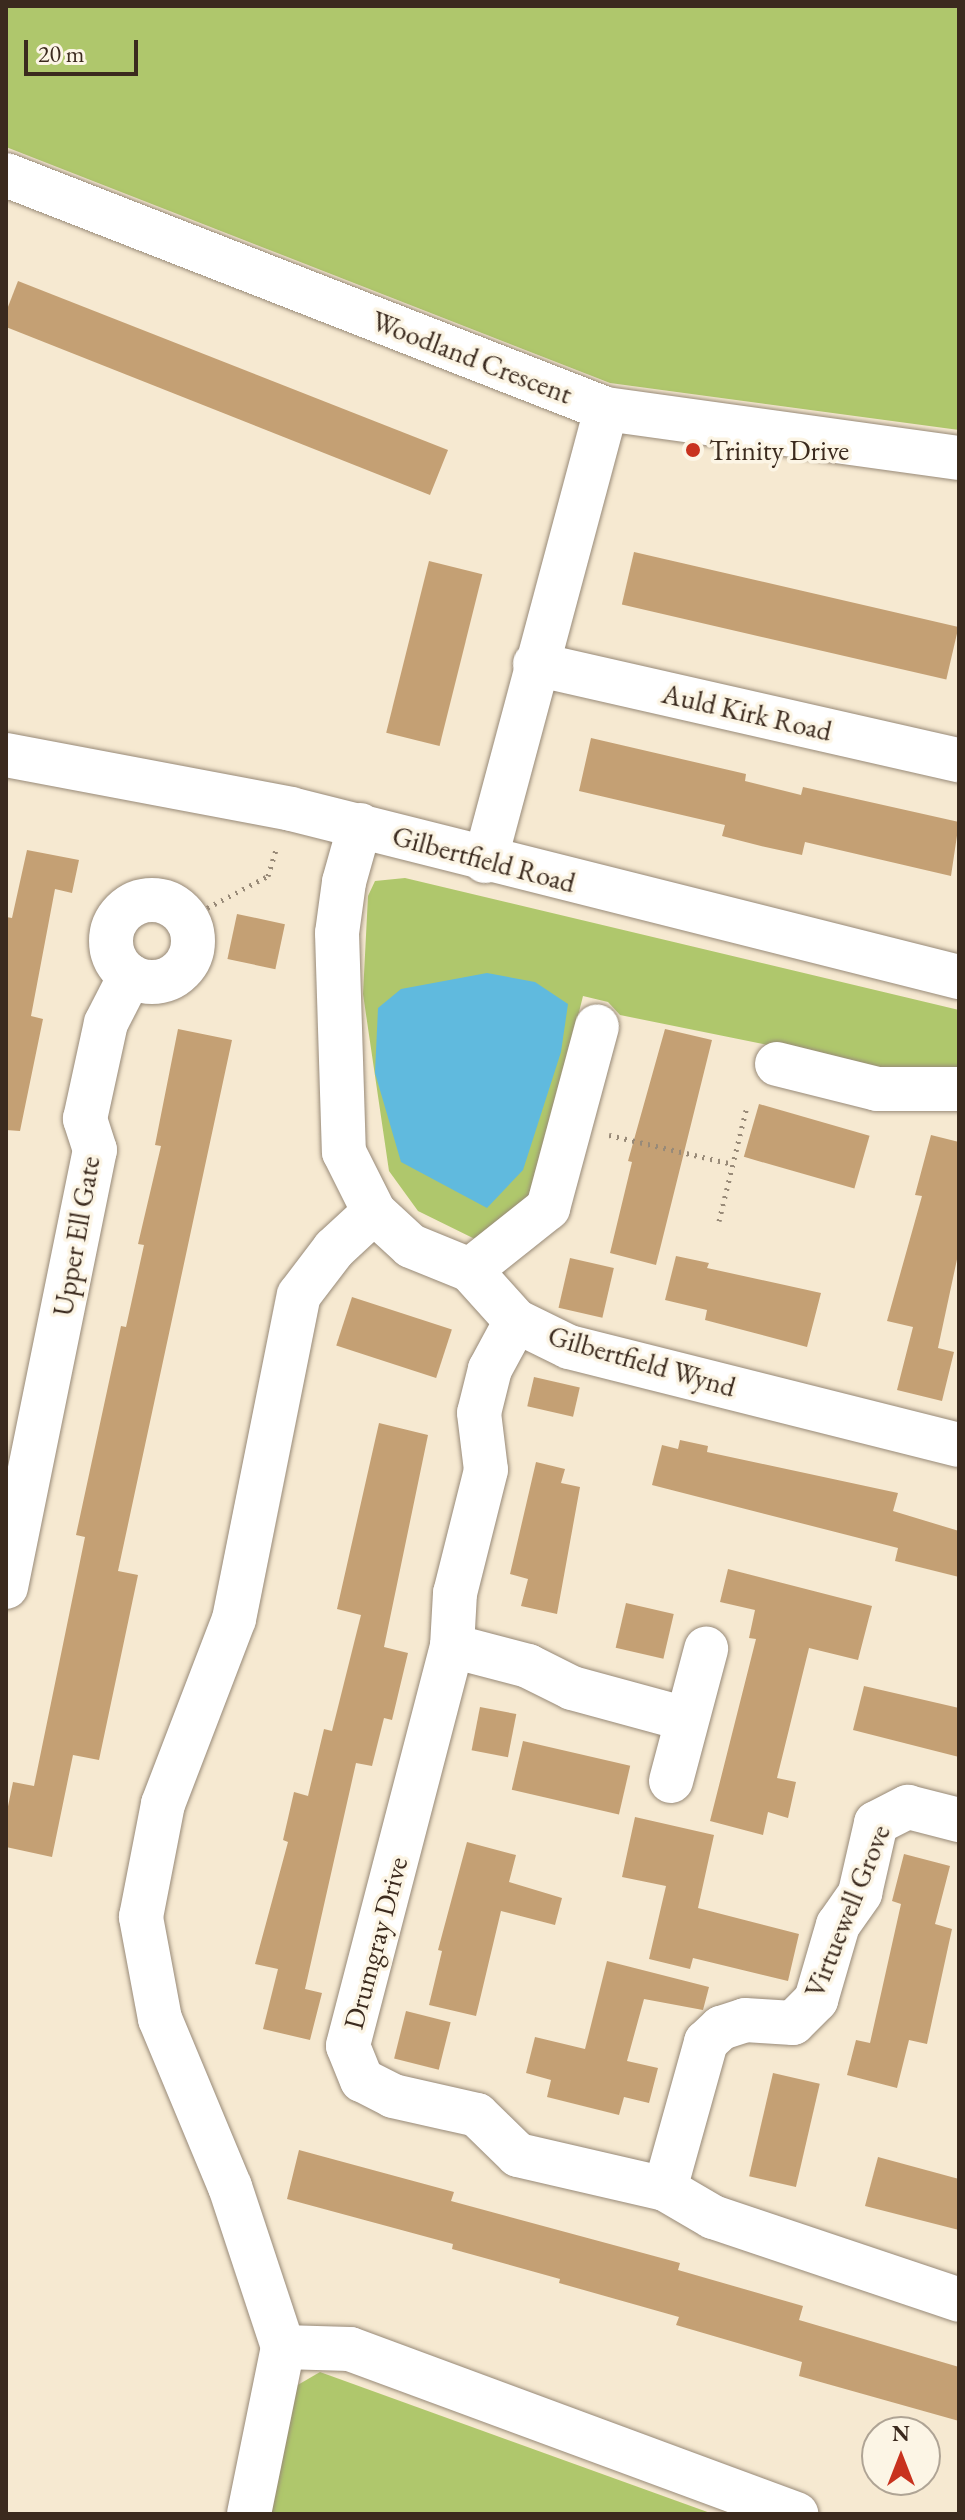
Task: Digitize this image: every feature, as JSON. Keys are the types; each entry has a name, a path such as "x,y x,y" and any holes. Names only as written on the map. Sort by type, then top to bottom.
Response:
{"street":[{"name":"Woodland Crescent","path":"6,175 606,409 959,458"},
{"path":"485,861 535,664 606,409"},
{"name":"Auld Kirk Road","path":"535,664 959,760"},
{"name":"Gilbertfield Road","path":"6,755 360,825 485,861 959,977"},
{"name":"Gilbertfield Wynd","path":"360,825 344,882 337,933 344,1152 374,1212 411,1246 470,1270 516,1321 569,1347 959,1445"},
{"path":"159,900 186,919 193,949 181,971 157,982 130,976 112,955 112,926 131,904 159,900"},
{"name":"Upper Ell Gate","path":"6,1587 15,1500 95,1150 85,1119 106,1023 130,976"},
{"path":"470,1270 548,1208 597,1027"},
{"path":"777,1064 877,1089 959,1089"},
{"path":"249,2514 283,2347 230,2187 160,2019 141,1917 163,1804 234,1619 299,1295 334,1249 374,1212"},
{"name":"Drumgray Drive","path":"516,1321 490,1369 479,1413 486,1470 455,1593 452,1646 348,2046 362,2080 393,2096 477,2115 518,2155 665,2189 713,2217 959,2300"},
{"path":"452,1646 528,1666 572,1688 686,1719"},
{"path":"671,1781 706,1649"},
{"name":"Virtuewell Grove","path":"665,2189 706,2042 721,2028 745,2020 793,2023 816,2000 838,1925 860,1893 876,1823 908,1807 959,1820"},
{"path":"283,2347 350,2349 796,2514"}],"path":[{"path":"186,919 268,876 279,838"},
{"path":"719,1221 747,1106"},
{"path":"572,1126 733,1164"}],"green space":[{"path":"6,6 959,6 959,430 610,383 6,147"},
{"path":"405,878 959,1010 959,1078 902,1080 763,1044 620,1015 608,1002 583,996 531,1206 481,1242 418,1211 389,1171 363,994 368,896 375,881"},
{"path":"320,2372 713,2514 263,2514 296,2386"}],"water":[{"path":"487,973 535,982 568,1004 561,1052 523,1170 487,1208 401,1162 375,1073 378,1008 401,989"}],"building":[{"path":"18,281 448,450 430,495 6,327 6,312"},
{"path":"634,552 958,627 946,680 622,605"},
{"path":"429,561 482,574 440,746 386,733"},
{"path":"591,738 746,774 745,781 801,795 803,787 959,822 951,876 805,842 802,855 761,846 722,836 725,825 579,791"},
{"path":"27,850 79,860 72,893 55,889 31,1016 43,1019 20,1131 6,1130 6,917 12,918"},
{"path":"237,914 285,924 275,969 227,959"},
{"path":"178,1029 232,1040 118,1571 138,1575 99,1760 73,1755 52,1857 6,1847 6,1816 13,1782 34,1786 85,1537 76,1535 121,1326 126,1327 144,1245 138,1244 161,1146 155,1145"},
{"path":"665,1029 712,1040 656,1265 610,1253 632,1162 628,1161"},
{"path":"759,1104 870,1136 854,1189 744,1157"},
{"path":"931,1135 959,1142 959,1250 938,1348 954,1352 942,1401 897,1390 913,1327 887,1321 922,1196 915,1195"},
{"path":"676,1256 709,1263 707,1268 821,1293 807,1347 705,1320 707,1310 665,1300"},
{"path":"570,1258 614,1268 602,1318 559,1308"},
{"path":"352,1297 452,1329 436,1378 336,1346"},
{"path":"534,1377 580,1388 573,1417 527,1406"},
{"path":"379,1423 428,1435 384,1647 408,1653 392,1720 384,1718 372,1766 356,1763 305,1989 322,1993 310,2040 263,2029 278,1969 255,1964 288,1842 283,1840 294,1792 308,1796 324,1729 332,1731 361,1615 337,1609"},
{"path":"680,1440 708,1446 707,1452 898,1493 893,1511 959,1531 959,1577 895,1561 898,1548 652,1485 662,1445 678,1449"},
{"path":"536,1462 565,1469 561,1483 580,1487 557,1614 521,1606 528,1579 510,1574"},
{"path":"728,1569 872,1606 858,1660 809,1648 777,1778 796,1782 788,1818 768,1812 763,1835 710,1821 756,1639 749,1638 755,1610 720,1602"},
{"path":"626,1603 674,1614 663,1659 616,1648"},
{"path":"864,1686 959,1708 959,1757 853,1730"},
{"path":"480,1707 516,1714 508,1757 472,1750"},
{"path":"523,1741 630,1766 619,1814 512,1790"},
{"path":"635,1817 714,1835 698,1908 799,1934 788,1981 693,1958 690,1969 649,1959 666,1886 622,1877"},
{"path":"467,1842 516,1855 509,1882 562,1898 555,1925 501,1911 476,2016 429,2005 442,1951 438,1950"},
{"path":"904,1854 950,1866 935,1924 952,1929 927,2044 909,2040 897,2088 847,2075 856,2040 870,2043 901,1904 892,1901"},
{"path":"607,1961 709,1987 703,2010 644,1999 627,2061 658,2068 649,2103 624,2097 619,2115 547,2097 551,2080 526,2073 535,2037 585,2049"},
{"path":"406,2011 451,2022 439,2070 394,2059"},
{"path":"773,2073 820,2084 796,2187 749,2176"},
{"path":"299,2150 454,2192 451,2201 680,2263 678,2270 803,2306 799,2320 959,2367 959,2421 799,2376 802,2362 676,2325 679,2317 452,2249 453,2244 287,2199"},
{"path":"878,2157 959,2179 959,2230 865,2206"}],"place":[{"name":"Trinity Drive","path":"693,450"}]}
